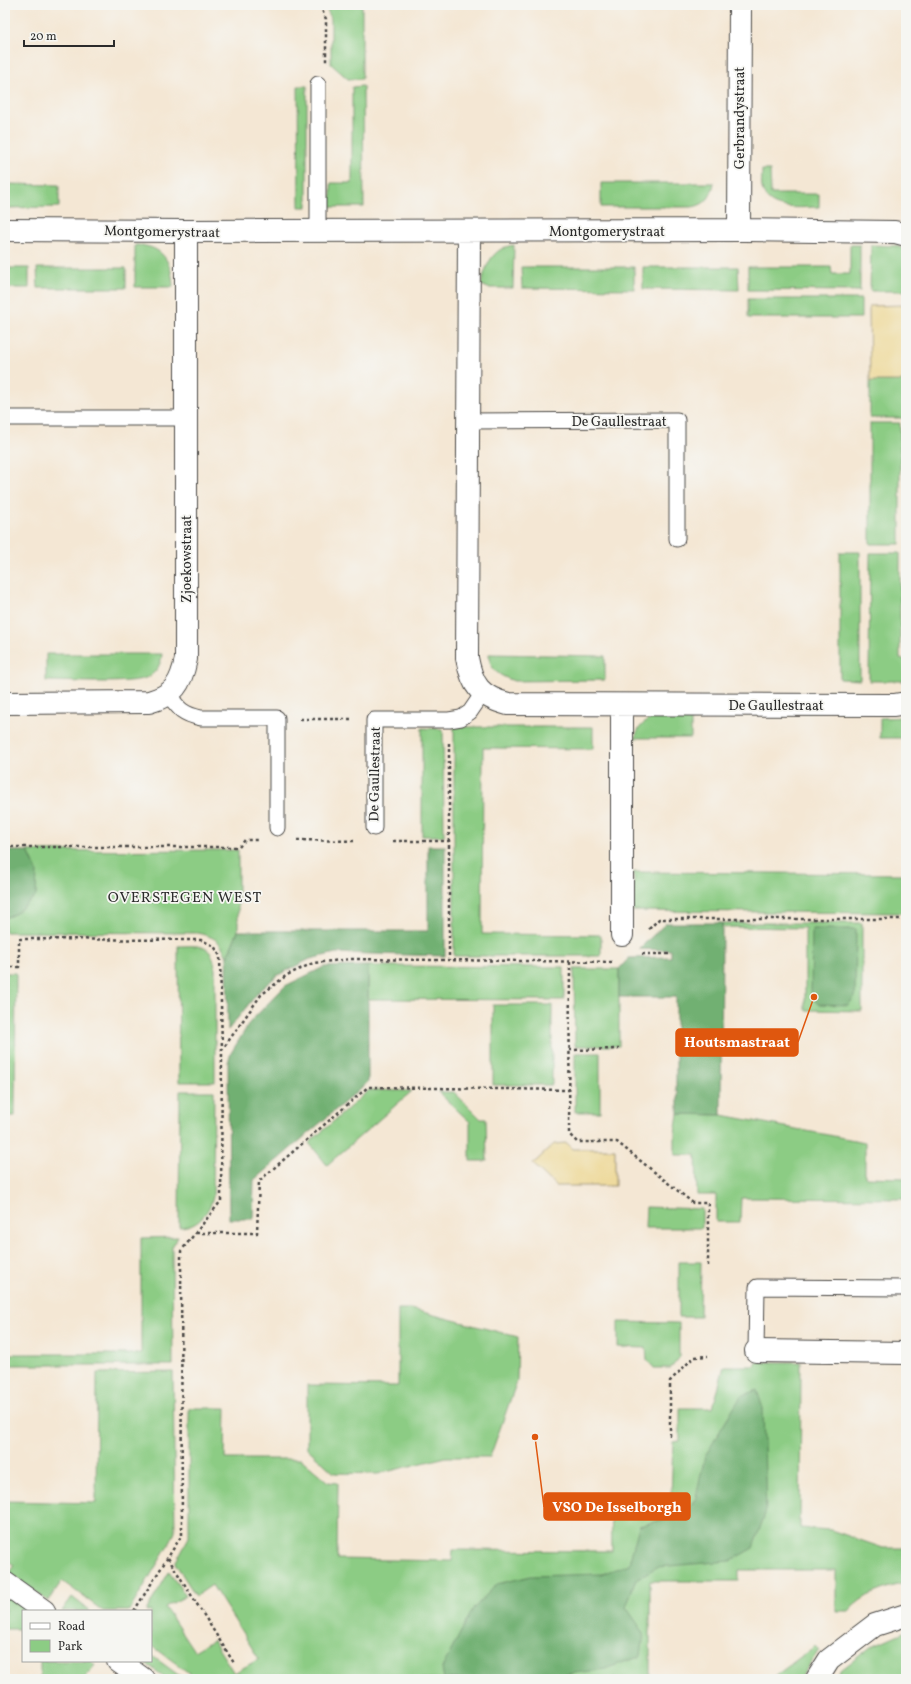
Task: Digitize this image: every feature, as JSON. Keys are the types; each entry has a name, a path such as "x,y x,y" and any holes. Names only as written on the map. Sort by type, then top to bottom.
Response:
{"street":[{"name":"Gerbrandystraat","path":"739,230 740,5"},
{"name":"Montgomerystraat","path":"5,230 739,230 900,234"},
{"name":"Zjoekowstraat","path":"5,704 138,703 153,701 168,694 178,686 183,674 186,659 186,231"},
{"name":"De Gaullestraat","path":"469,231 467,421 468,658 470,674 483,693 494,700 508,704 894,705 906,703"},
{"path":"622,705 622,935"},
{"path":"756,1351 906,1354"},
{"path":"5,1583 43,1610"},
{"path":"818,1679 829,1660 874,1625 906,1615"},
{"path":"119,1662 143,1679"}],"lane":[{"path":"318,84 318,231"},
{"path":"5,418 186,418"},
{"name":"De Gaullestraat","path":"467,421 677,420 677,539"},
{"name":"De Gaullestraat","path":"374,828 374,720 449,720 461,718 470,712 483,693"},
{"path":"168,694 180,710 189,715 201,718 277,718 277,828"},
{"path":"756,1351 757,1287 906,1288"}],"path":[{"path":"322,5 322,10 326,19 326,63"},
{"path":"277,718 374,720"},
{"path":"449,720 449,960"},
{"path":"5,847 239,847 245,840 261,840"},
{"path":"292,840 360,841"},
{"path":"389,841 449,841"},
{"path":"643,934 659,919 906,919"},
{"path":"5,967 19,967 19,939 201,940 214,946 220,956 222,1050 221,1201 181,1251 182,1535 135,1610"},
{"path":"638,954 671,954"},
{"path":"222,1050 261,995 287,975 313,963 351,959 614,962 619,958"},
{"path":"570,962 569,1134 577,1142 617,1142 693,1203 708,1203 708,1266"},
{"path":"569,1050 619,1049"},
{"path":"195,1234 258,1234 259,1181 368,1087 569,1090"},
{"path":"670,1436 670,1381 694,1357 708,1356"},
{"path":"168,1558 234,1663"}],"green space":[{"path":"325,5 362,5 362,79 348,79 331,64 331,19"},
{"path":"298,86 307,86 307,207 299,207"},
{"path":"363,86 364,207 331,207 331,183 352,183 352,87"},
{"path":"762,170 770,170 771,194 819,194 819,207 794,208 777,205 770,202 765,196 762,188"},
{"path":"601,183 714,183 712,192 708,199 697,206 601,207"},
{"path":"5,184 59,185 59,207 5,208"},
{"path":"135,245 153,248 164,257 171,270 173,287 135,287"},
{"path":"514,245 513,288 488,288 481,285 488,264 495,254 506,247"},
{"path":"850,245 860,245 860,291 748,290 748,267 831,267 832,274 850,274"},
{"path":"871,245 897,246 906,250 906,291 870,291"},
{"path":"521,267 634,267 634,289 522,288"},
{"path":"643,267 738,267 739,290 643,289"},
{"path":"5,268 29,268 29,288 5,288"},
{"path":"37,268 126,268 126,288 38,288"},
{"path":"748,299 861,299 861,318 748,318"},
{"path":"905,340 906,418 870,418 870,381 905,381"},
{"path":"870,423 900,423 900,544 870,544"},
{"path":"840,552 860,552 860,680 840,679"},
{"path":"870,553 900,553 900,659 906,660 906,681 869,681"},
{"path":"46,654 162,654 158,667 154,673 148,677 129,681 99,682 46,681"},
{"path":"489,654 605,656 605,680 514,681 496,672 491,664"},
{"path":"652,717 691,717 691,738 635,738 639,729"},
{"path":"906,717 906,738 880,738 880,718"},
{"path":"454,727 593,727 593,749 483,748 482,934 601,935 601,956 454,956"},
{"path":"422,728 443,729 444,836 422,836"},
{"path":"428,846 445,846 445,956 336,953 310,959 278,975 261,989 228,1030 227,957 238,931 428,931"},
{"path":"238,850 238,931 227,957 217,940 198,933 5,932 5,918 16,913 37,871 28,851"},
{"path":"5,851 28,851 37,871 36,896 16,913 5,918"},
{"path":"634,872 906,874 906,913 633,911"},
{"path":"666,923 722,923 721,1115 678,1114 678,1091 676,1091 676,997 619,997 619,969 629,958 671,957 671,950 639,949"},
{"path":"722,923 862,923 862,1011 805,1010 805,928 722,927"},
{"path":"812,929 856,929 855,997 848,1005 818,1004 811,997"},
{"path":"178,946 202,947 207,949 213,958 215,966 215,1082 179,1082"},
{"path":"368,966 564,967 564,1000 368,999"},
{"path":"368,966 368,1082 254,1180 253,1219 229,1219 228,1062 231,1053 250,1022 285,986 324,967"},
{"path":"574,969 619,969 619,1046 575,1046"},
{"path":"5,973 16,973 15,1116 5,1116"},
{"path":"493,1005 552,1005 552,1085 493,1085"},
{"path":"575,1053 600,1053 600,1112 575,1112"},
{"path":"369,1090 412,1091 327,1165 309,1143"},
{"path":"180,1091 214,1091 213,1197 209,1208 197,1222 191,1225 179,1227"},
{"path":"438,1092 454,1092 481,1119 486,1119 487,1161 470,1161 470,1122"},
{"path":"678,1114 722,1115 865,1142 865,1177 906,1178 906,1199 741,1198 740,1222 716,1222 716,1195 697,1195 696,1155 675,1155 675,1133"},
{"path":"646,1207 702,1209 702,1228 645,1228"},
{"path":"178,1237 172,1247 173,1365 5,1365 5,1354 141,1354 141,1238"},
{"path":"679,1262 701,1262 700,1317 679,1317"},
{"path":"398,1309 411,1309 518,1337 517,1381 490,1457 446,1457 378,1474 334,1473 307,1448 307,1385 398,1386"},
{"path":"618,1322 679,1323 679,1358 671,1368 654,1368 647,1360 646,1348 618,1347"},
{"path":"756,1362 801,1362 800,1528 831,1530 883,1548 906,1548 906,1583 875,1592 861,1600 849,1611 836,1611 836,1570 739,1570 739,1581 650,1581 650,1679 197,1679 152,1646 152,1610 147,1610 169,1572 186,1596 165,1607 194,1651 213,1640 234,1673 259,1659 212,1585 196,1596 175,1563 189,1537 189,1408 226,1408 225,1459 301,1459 328,1482 338,1483 337,1559 452,1561 453,1550 612,1551 611,1497 671,1497 673,1442 680,1441 680,1408 713,1408 724,1366 755,1366"},
{"path":"173,1372 175,1532 130,1610 102,1610 62,1581 48,1601 9,1573 14,1565 5,1559 5,1501 96,1503 97,1373"},
{"path":"757,1390 763,1409 766,1511 753,1548 730,1561 657,1567 636,1579 626,1607 644,1633 641,1656 605,1669 530,1679 444,1679 442,1668 473,1609 497,1584 531,1576 602,1574 629,1564 639,1526 679,1515 695,1501 705,1456 741,1396"},
{"path":"5,1594 29,1610 22,1610 22,1629 5,1629"},
{"path":"72,1597 89,1610 63,1610"},
{"path":"906,1631 906,1679 834,1679 841,1670 872,1646"},
{"path":"815,1646 819,1650 800,1679 771,1679"},
{"path":"152,1656 184,1679 167,1679 144,1662 152,1662"},
{"path":"40,1662 91,1662 95,1665 84,1679 40,1679"}],"sand":[{"path":"905,305 905,381 870,381 869,306"},
{"path":"567,1143 573,1149 615,1149 615,1186 556,1186 533,1164 554,1144"}],"place":[{"name":"Houtsmastraat","path":"814,997"},
{"name":"VSO De Isselborgh","path":"535,1437"}],"district":[{"name":"OVERSTEGEN WEST","path":"185,897"}]}
